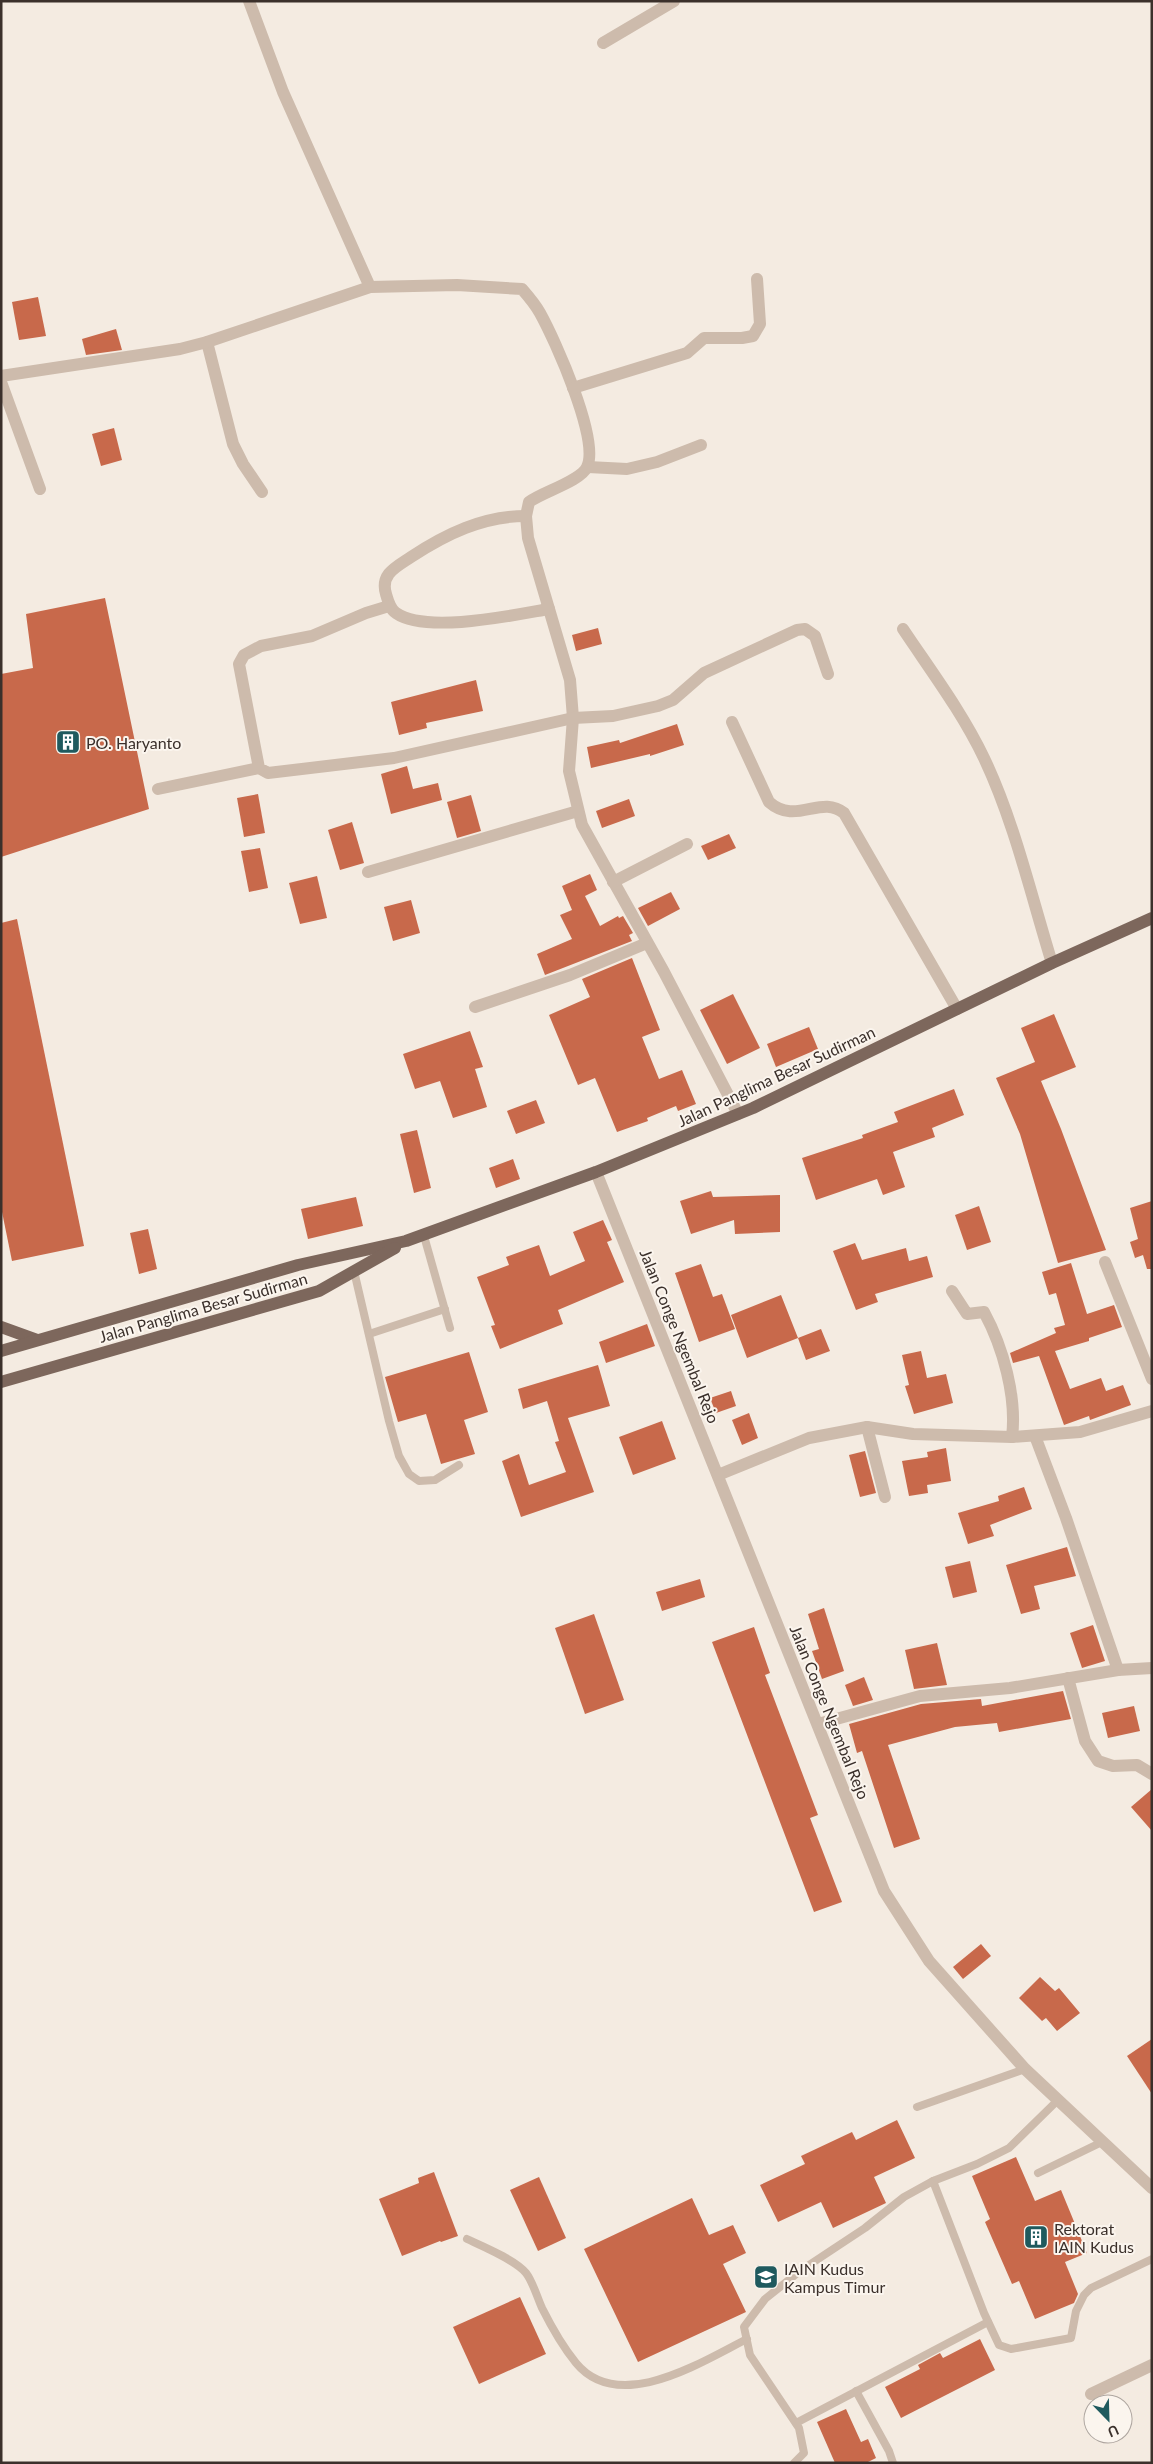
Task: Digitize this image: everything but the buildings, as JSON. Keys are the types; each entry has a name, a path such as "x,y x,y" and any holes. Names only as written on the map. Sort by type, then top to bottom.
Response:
{"main road":[{"name":"Jalan Panglima Besar Sudirman","path":"1,1350 298,1265 406,1242 596,1172 738,1114 1052,963 1152,918"},
{"name":"Jalan Panglima Besar Sudirman","path":"1,1382 319,1291 406,1242"},
{"path":"1,1327 37,1340"}],"street":[{"path":"249,1 283,92 370,287"},
{"path":"604,43 674,1"},
{"path":"572,388 687,353 704,338 742,338 753,336 760,324 756,280"},
{"path":"1,376 180,348 207,342 370,287 457,285 522,289 541,314 572,388 590,440 588,468 580,476 538,495 529,502 526,516 528,538 570,680 573,718 569,772 578,811 582,825 612,882 647,943 738,1114"},
{"path":"207,342 233,444 243,464 262,492"},
{"path":"1,382 40,489"},
{"path":"588,468 627,469 657,462 702,445"},
{"path":"526,516 508,516 488,521 432,543 388,574 384,583 389,606 397,614 432,623 463,622 550,609"},
{"path":"259,768 239,664 244,655 261,646 312,636 366,612 389,606"},
{"path":"158,789 259,768 268,773 394,758 573,718 613,716 658,706 672,700 704,673 798,630 805,629 815,636 828,674"},
{"path":"903,629 951,702 983,757 1000,796 1052,963"},
{"path":"732,722 769,802 777,809 789,813 826,806 837,807 844,813 957,1009"},
{"path":"368,872 578,811"},
{"path":"612,882 687,844"},
{"path":"475,1007 570,975 647,943"},
{"name":"Jalan Conge Ngembal Rejo","path":"596,1172 884,1891 928,1961 1025,2069 1152,2188"},
{"path":"1105,1262 1152,1380"},
{"path":"952,1291 967,1314 984,1312 996,1340 1011,1402 1012,1437"},
{"path":"718,1475 809,1438 867,1427 913,1434 1035,1436 1080,1432 1152,1411"},
{"path":"867,1427 885,1497"},
{"path":"1035,1436 1066,1518 1118,1670"},
{"path":"818,1724 920,1696 1010,1688 1118,1670 1152,1668"},
{"path":"1068,1678 1085,1741 1098,1761 1113,1766 1137,1765 1152,1774"},
{"path":"1091,2394 1152,2365"}],"lane":[{"path":"424,1236 450,1328"},
{"path":"354,1271 399,1456 409,1474 419,1481 435,1480 459,1465"},
{"path":"369,1334 445,1309"},
{"path":"918,2107 1025,2069"},
{"path":"794,2463 804,2453 800,2428 750,2355 744,2327 765,2299 800,2271 865,2228 904,2197 932,2181 977,2164 1010,2148 1058,2100"},
{"path":"1038,2173 1102,2142"},
{"path":"932,2181 988,2322 1000,2344 1011,2349 1067,2340 1073,2334 1076,2310 1084,2295 1092,2288 1152,2259"},
{"path":"467,2239 496,2252 526,2272 546,2315 577,2364 600,2382 637,2385 677,2374 747,2339"},
{"path":"796,2423 988,2322"},
{"path":"856,2391 893,2463"}],"place":[{"name":"PO. Haryanto","path":"68,742"},
{"name":"Rektorat IAIN Kudus","path":"1036,2237"},
{"name":"IAIN Kudus Kampus Timur","path":"766,2277"}]}
